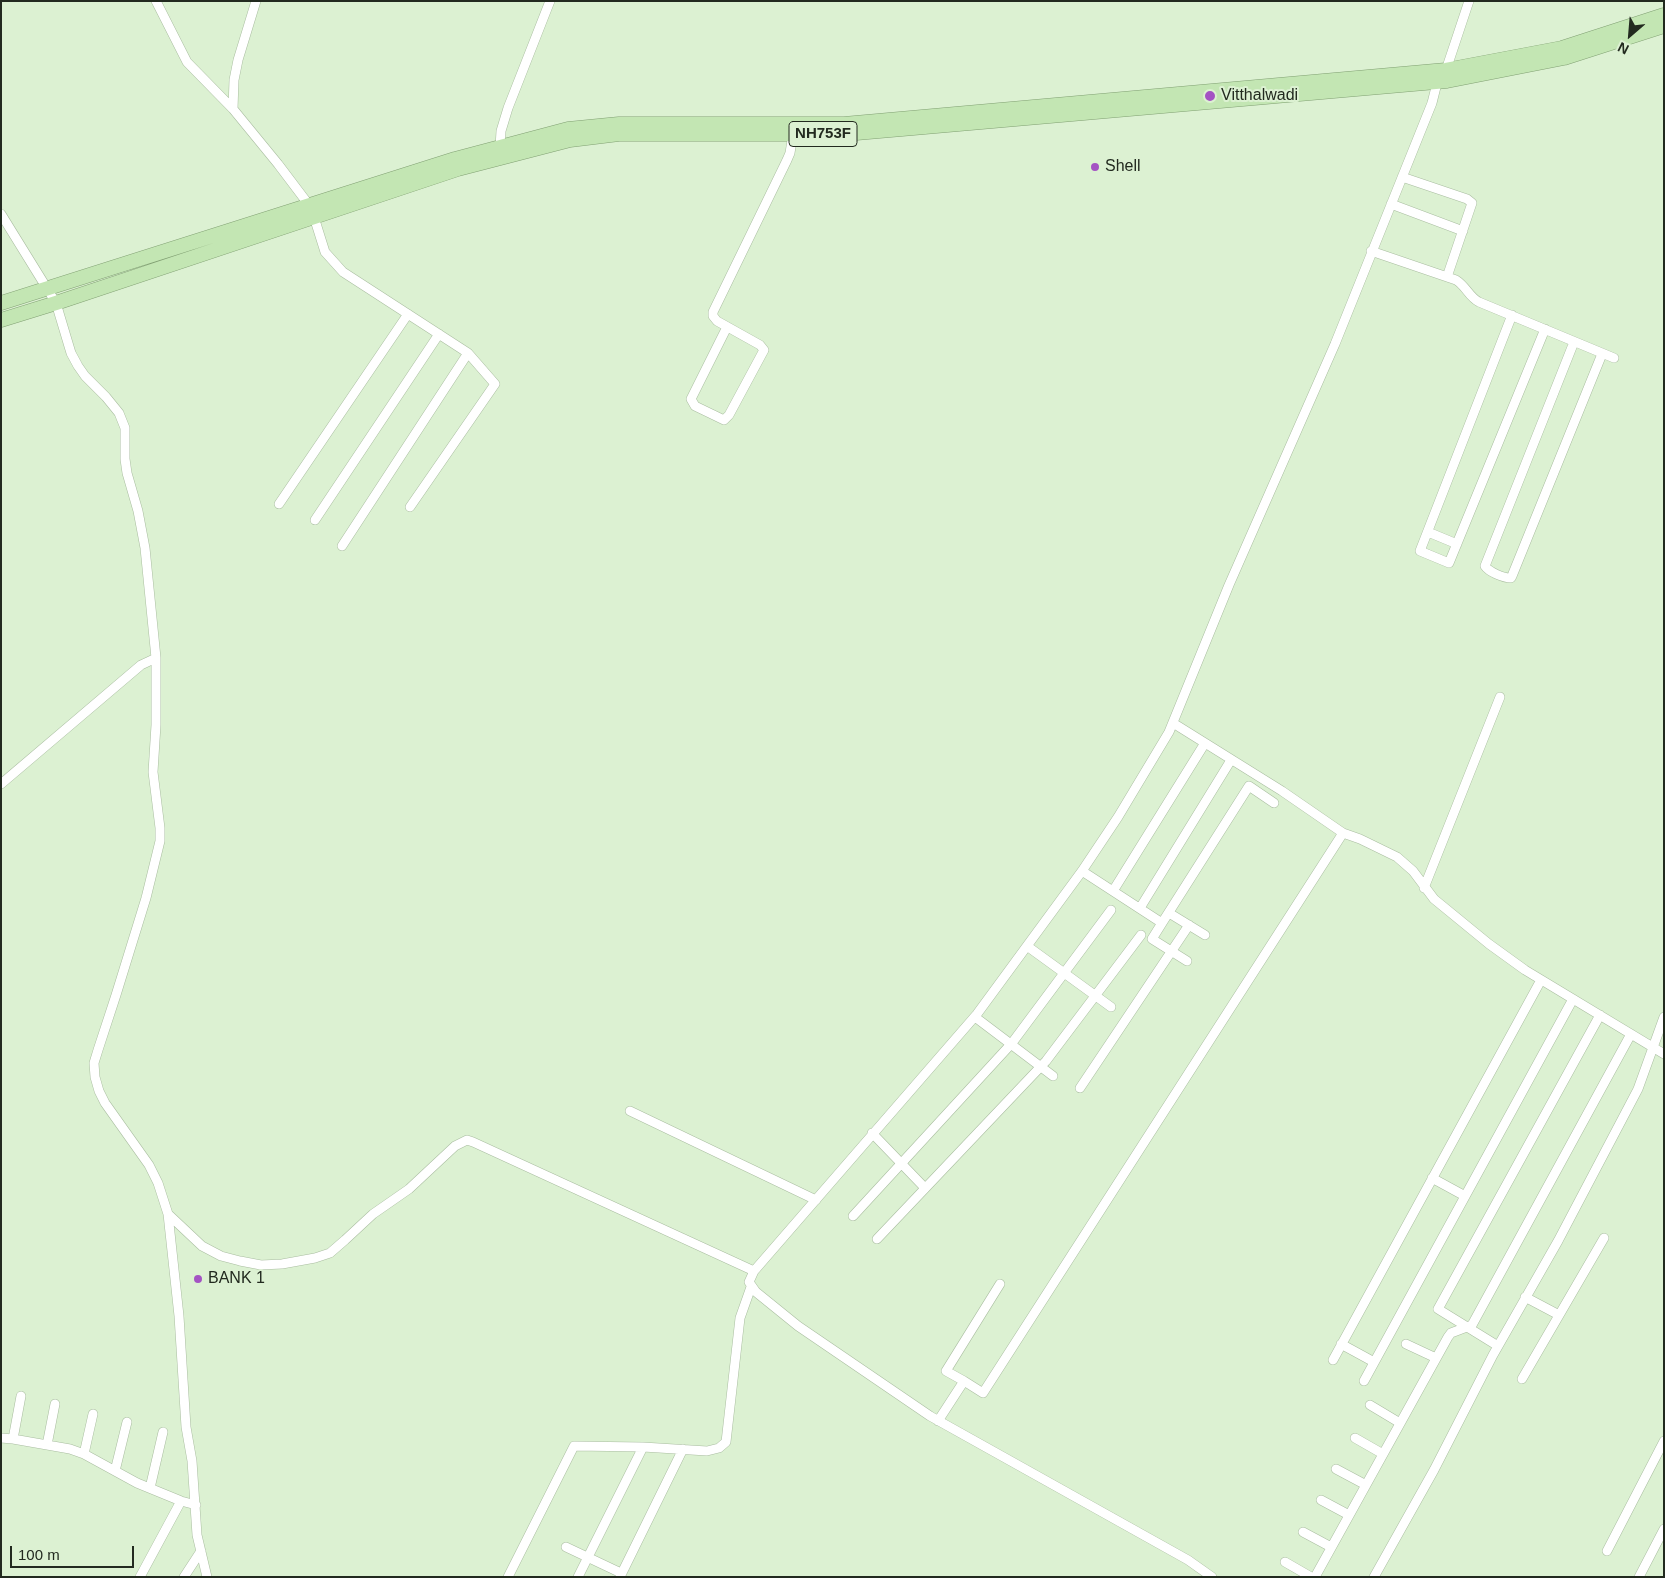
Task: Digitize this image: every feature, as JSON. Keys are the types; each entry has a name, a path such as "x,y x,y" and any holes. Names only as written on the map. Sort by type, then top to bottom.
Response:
{"highway":[{"name":"NH753F","path":"1,320 56,303 455,159 568,129 619,124 844,124 1441,74 1562,48 1664,15"},
{"name":"NH753F","path":"1,303 46,288 458,169 570,140 619,134 854,133 1441,74 1564,58 1664,26"}],"street":[{"path":"233,109 234,80 238,60 256,1"},
{"path":"500,147 501,130 508,108 550,1"},
{"path":"1206,1575 1172,1552 938,1421 798,1326 751,1287 749,1282 754,1270 975,1017 1082,871 1118,817 1169,732 1233,576 1331,353 1432,103 1468,1"},
{"path":"159,3 187,62 233,109 278,164 312,211 321,242 331,260 344,272 468,353 495,384 410,507"},
{"path":"727,327 691,400 695,406 724,420 729,415 764,350 760,345 714,319 713,312 787,160 793,134"},
{"path":"1402,177 1470,201 1472,206 1447,277"},
{"path":"1391,204 1463,230"},
{"path":"1,214 56,303 71,353 78,366 119,413 125,428 127,474 138,511 145,548 156,658 156,725 153,772 160,842 146,898 94,1063 99,1091 114,1117 149,1165 158,1183 168,1214 179,1316 186,1427 192,1461 196,1504 197,1535 207,1577"},
{"path":"1372,252 1447,277 1462,284 1474,299 1614,358"},
{"path":"279,504 408,314"},
{"path":"1512,315 1420,551 1450,563 1545,329"},
{"path":"315,520 439,334"},
{"path":"1574,342 1485,566 1487,569 1507,578 1512,576 1602,354"},
{"path":"342,546 468,353"},
{"path":"1428,532 1457,544"},
{"path":"1,784 141,666 156,658"},
{"path":"1424,888 1500,698"},
{"path":"1173,723 1282,791 1343,833 1397,857 1413,872 1434,899 1489,944 1541,980 1664,1054"},
{"path":"1113,891 1204,743"},
{"path":"1140,908 1231,760"},
{"path":"1187,961 1152,939 1250,786 1274,802"},
{"path":"1000,1284 946,1371 984,1393 1343,833"},
{"path":"1082,871 1162,924"},
{"path":"853,1216 1011,1045 1111,910"},
{"path":"1169,913 1205,935"},
{"path":"1080,1088 1189,925"},
{"path":"877,1239 1040,1067 1141,935"},
{"path":"1028,946 1111,1007"},
{"path":"1332,1360 1541,980"},
{"path":"1364,1381 1573,999"},
{"path":"1498,1346 1438,1309 1600,1015"},
{"path":"975,1017 1053,1076"},
{"path":"1377,1576 1498,1346 1558,1241 1638,1088 1664,1017"},
{"path":"1285,1562 1313,1577 1451,1333 1472,1325 1631,1034"},
{"path":"630,1111 816,1200"},
{"path":"872,1133 925,1188"},
{"path":"168,1214 202,1246 221,1256 240,1262 261,1266 315,1258 330,1253 373,1214 409,1188 454,1146 467,1140 754,1270"},
{"path":"1432,1178 1465,1196"},
{"path":"1522,1379 1604,1238"},
{"path":"508,1577 574,1446 643,1447 707,1451 719,1448 726,1442 740,1318 751,1287"},
{"path":"1525,1296 1559,1315"},
{"path":"1341,1344 1374,1362"},
{"path":"1406,1344 1436,1358"},
{"path":"938,1421 964,1381"},
{"path":"13,1439 21,1396"},
{"path":"47,1445 55,1404"},
{"path":"1370,1405 1400,1423"},
{"path":"84,1454 92,1414"},
{"path":"115,1471 127,1422"},
{"path":"150,1488 163,1432"},
{"path":"1,1438 70,1449 84,1454 150,1488 181,1501 196,1504"},
{"path":"1355,1438 1383,1454"},
{"path":"1607,1551 1664,1441"},
{"path":"578,1577 643,1447"},
{"path":"566,1547 620,1575 683,1449"},
{"path":"1336,1469 1366,1485"},
{"path":"1321,1500 1349,1515"},
{"path":"140,1577 181,1501"},
{"path":"1639,1577 1664,1528"},
{"path":"1302,1532 1331,1547"},
{"path":"184,1577 201,1551"}],"place":[{"name":"Vitthalwadi","path":"1210,96"},
{"name":"Shell","path":"1095,167"},
{"name":"BANK 1","path":"198,1279"}]}
